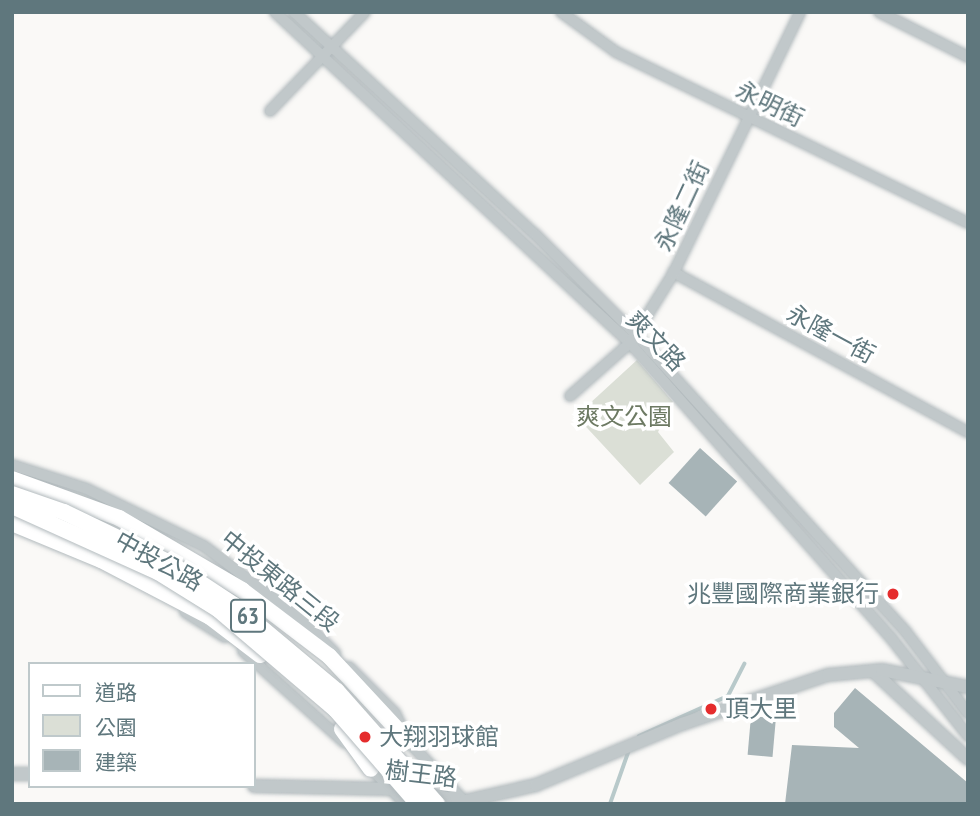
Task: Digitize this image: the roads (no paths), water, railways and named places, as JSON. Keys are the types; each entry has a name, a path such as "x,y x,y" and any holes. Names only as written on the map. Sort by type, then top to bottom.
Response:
{"main road":[{"path":"12,479 119,518 242,590 329,656 408,741"},
{"name":"中投公路","path":"12,494 64,512 147,552 234,605 337,691 437,804"},
{"name":"中投公路","path":"12,506 158,572 219,610 336,710 418,804"},
{"path":"12,523 101,560 210,617 331,716 371,769"}],"street":[{"name":"爽文路","path":"275,12 633,339 891,638 918,678 968,736"},
{"name":"爽文路","path":"294,12 535,234 906,632 968,713"},
{"path":"270,111 365,12"},
{"name":"永明街","path":"561,12 617,52 968,223"},
{"name":"永隆二街","path":"570,396 633,339 673,272 800,12"},
{"path":"879,12 968,57"},
{"name":"永隆一街","path":"673,272 968,432"},
{"name":"中投東路三段","path":"12,465 87,489 204,546 302,620 395,713 408,741 466,802"},
{"path":"12,530 130,577 235,643 256,662"},
{"path":"256,662 405,804"},
{"path":"873,671 968,687"},
{"path":"873,671 968,760"},
{"name":"樹王路","path":"256,786 391,789 466,802 536,785 637,747 682,724 789,687 828,675 873,671"}],"waterway":[{"path":"639,736 728,696 744,664"},
{"path":"610,804 629,750"}],"place":[{"name":"兆豐國際商業銀行","path":"893,594"},
{"name":"頂大里","path":"711,709"},
{"name":"大翔羽球館","path":"365,737"}],"park label":[{"name":"爽文公園","path":"624,417"}]}
